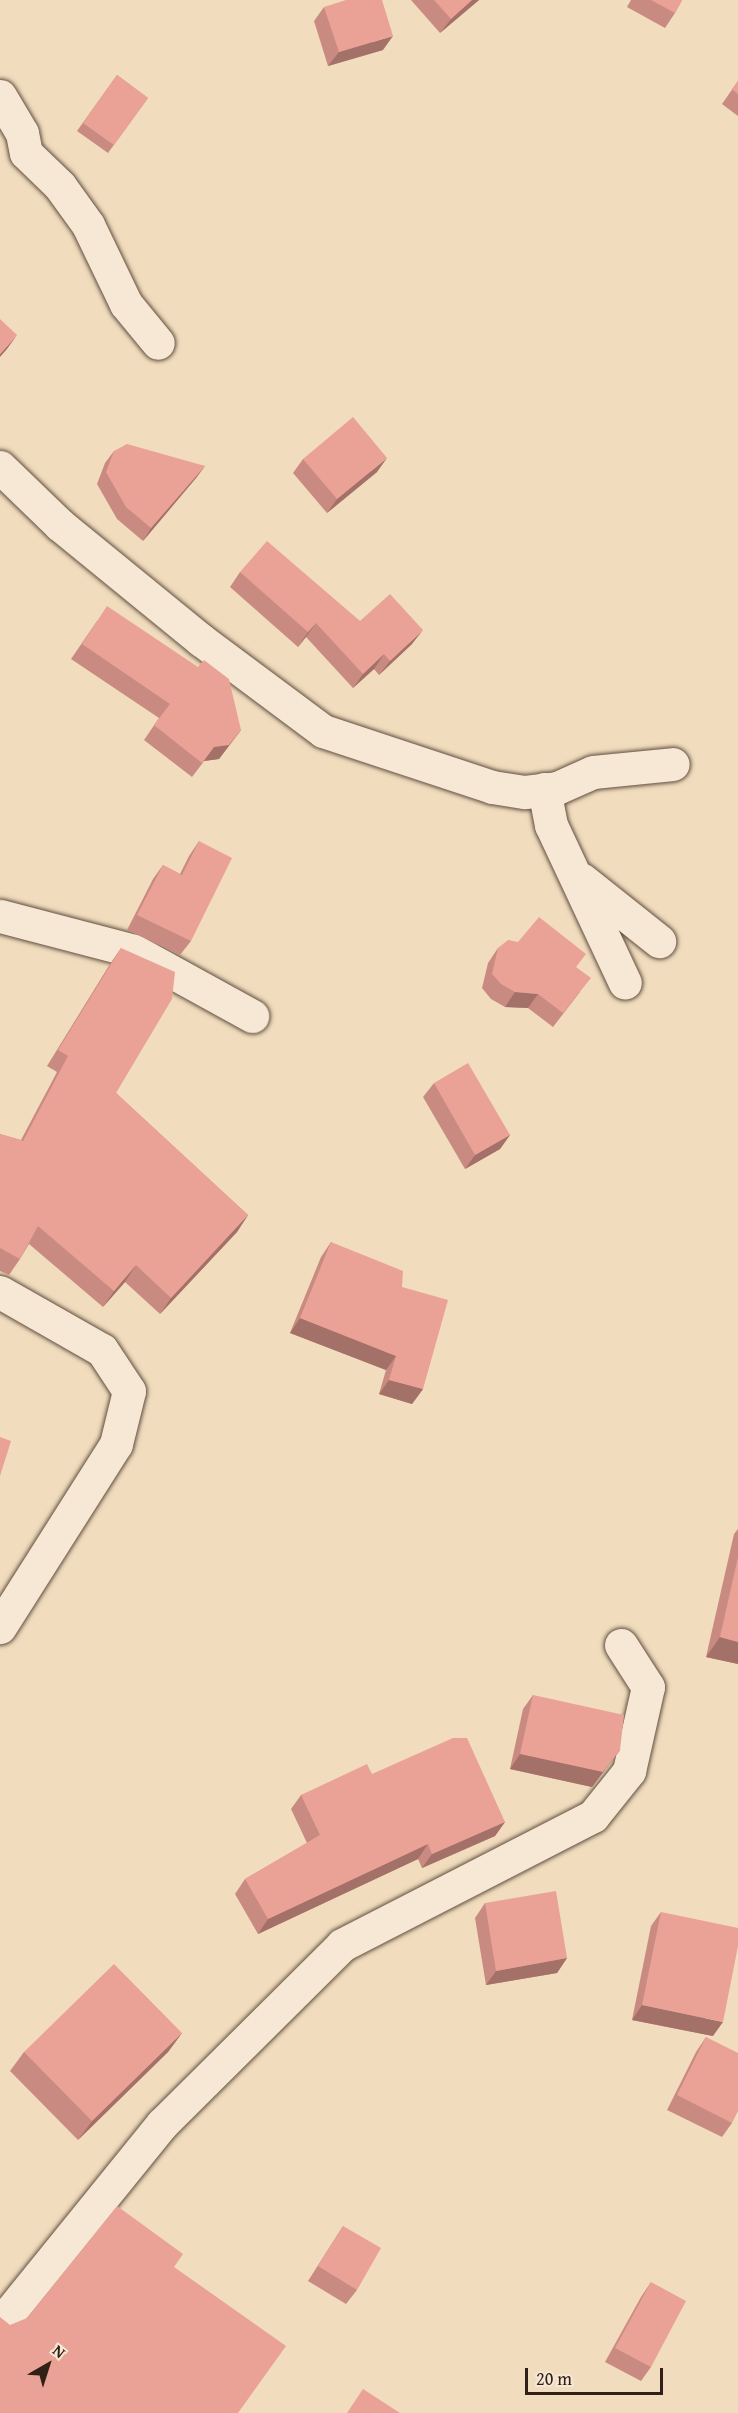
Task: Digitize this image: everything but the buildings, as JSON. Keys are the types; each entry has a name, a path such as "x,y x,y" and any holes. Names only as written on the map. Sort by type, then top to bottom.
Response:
{"street":[{"path":"0,96 22,133 26,153 60,186 88,225 126,304 158,343"},
{"path":"0,467 174,618 323,731 492,787 544,789 593,772 673,764"},
{"path":"544,789 551,825 625,983"},
{"path":"571,869 659,941"},
{"path":"0,916 134,951 252,1016"},
{"path":"0,1292 102,1350 129,1391 116,1444 0,1627"},
{"path":"0,2324 162,2124 342,1945 593,1816 630,1771 648,1687 621,1644"}]}
